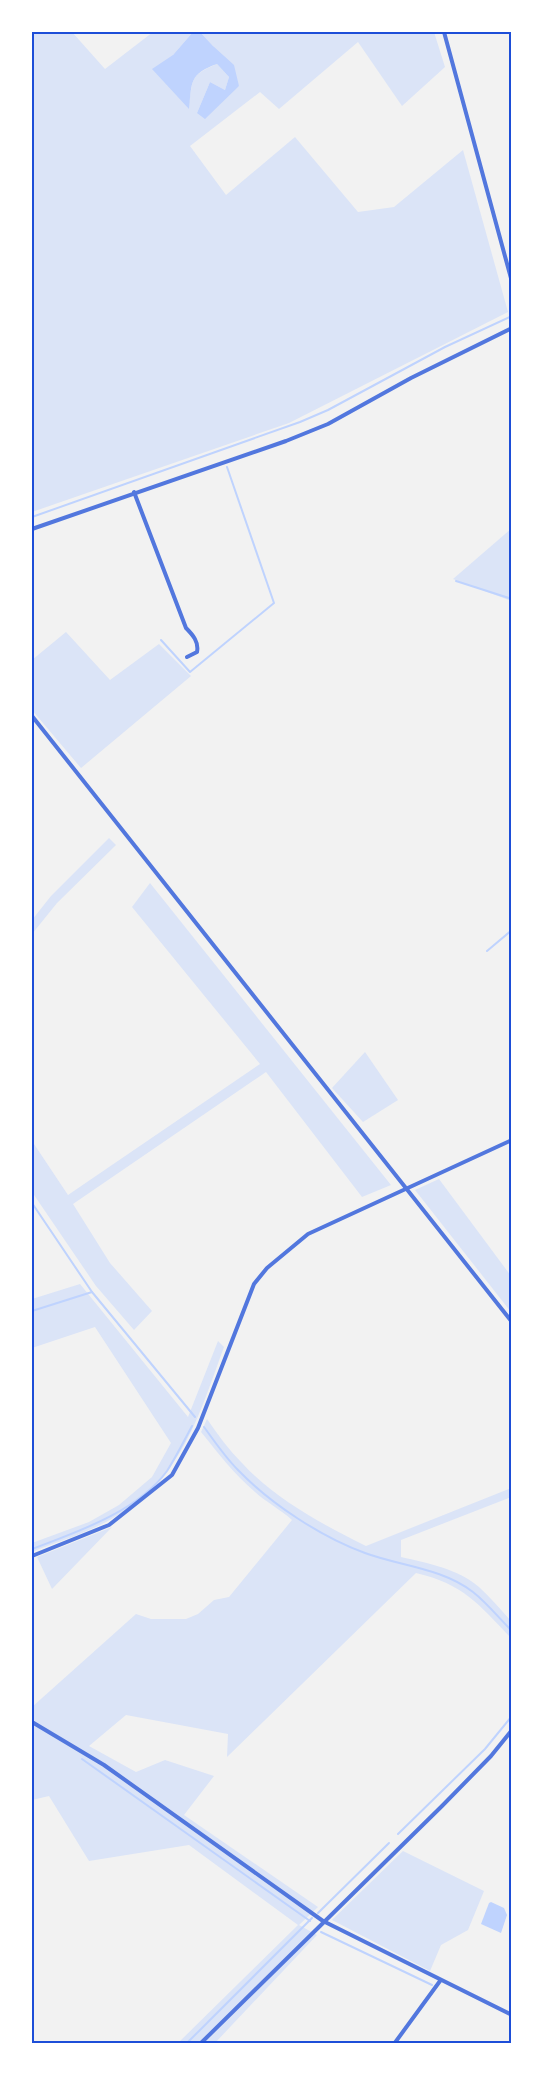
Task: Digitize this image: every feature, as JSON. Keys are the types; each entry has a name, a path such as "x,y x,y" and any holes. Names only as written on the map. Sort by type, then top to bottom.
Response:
{"street":[{"path":"444,32 512,282"},
{"path":"32,529 286,441 328,424 411,378 512,328"},
{"path":"134,492 186,628 194,635 198,648 196,652 187,657"},
{"path":"32,716 512,1322"},
{"path":"32,1556 109,1525 171,1475 198,1428 254,1284 267,1268 308,1234 512,1140"},
{"path":"32,1722 104,1765 323,1921 512,2015"},
{"path":"200,2043 442,1806 491,1756 512,1730"},
{"path":"394,2043 440,1981"}],"shaded area":[{"path":"32,32 72,32 105,69 153,32 193,32 173,55 188,108 192,85 196,76 201,72 217,64 229,77 225,90 210,82 197,113 239,86 213,46 200,32 434,32 445,67 402,106 358,42 279,109 260,92 190,146 226,195 295,137 358,212 394,207 463,150 508,312 289,423 32,512"},
{"path":"511,529 511,601 453,579"},
{"path":"66,632 110,680 159,644 191,676 81,768 32,710 32,660"},
{"path":"109,838 116,845 57,903 32,934 32,920 51,896"},
{"path":"150,883 391,1185 362,1197 266,1072 73,1204 110,1263 152,1311 134,1330 96,1286 32,1192 32,1141 68,1195 260,1064 132,907"},
{"path":"365,1052 398,1100 363,1122 332,1088"},
{"path":"439,1179 511,1276 511,1312 415,1190"},
{"path":"80,1284 188,1417 218,1341 224,1347 205,1399 184,1446 154,1487 133,1505 108,1521 32,1552 32,1543 89,1522 119,1505 152,1477 171,1443 95,1327 32,1348 32,1299"},
{"path":"207,1419 237,1458 285,1500 316,1520 366,1546 511,1488 511,1497 401,1540 401,1557 442,1568 471,1581 511,1621 511,1638 470,1597 447,1583 416,1573 227,1757 228,1734 126,1715 89,1746 136,1772 165,1760 214,1776 184,1815 318,1907 299,1925 317,1935 215,2043 178,2043 298,1925 189,1845 89,1861 49,1796 32,1800 32,1707 136,1614 151,1619 186,1619 198,1614 214,1600 229,1597 292,1520 255,1492 220,1455 201,1432"},
{"path":"112,1527 52,1589 37,1557"},
{"path":"403,1851 484,1891 468,1930 441,1945 430,1971 332,1920"}],"water":[{"path":"193,32 200,32 234,65 239,86 205,119 197,113 210,82 225,90 229,77 217,64 201,71 194,80 189,109 152,69 173,55"},
{"path":"491,1902 504,1908 507,1915 501,1933 481,1924"}],"waterway":[{"path":"32,517 300,422 328,410 445,347 512,316"},
{"path":"161,640 190,672 274,603 227,467"},
{"path":"456,581 512,599"},
{"path":"487,951 512,930"},
{"path":"32,1203 92,1292 195,1417"},
{"path":"32,1311 92,1292"},
{"path":"32,1549 87,1528 140,1498 167,1471 192,1426"},
{"path":"204,1427 224,1455 251,1483 297,1518 331,1538 365,1553 434,1573 461,1584 483,1601 512,1631"},
{"path":"398,1834 485,1749 512,1716"},
{"path":"82,1759 310,1921"},
{"path":"318,1913 389,1843"},
{"path":"186,2044 312,1918"},
{"path":"321,1932 432,1985"}]}
